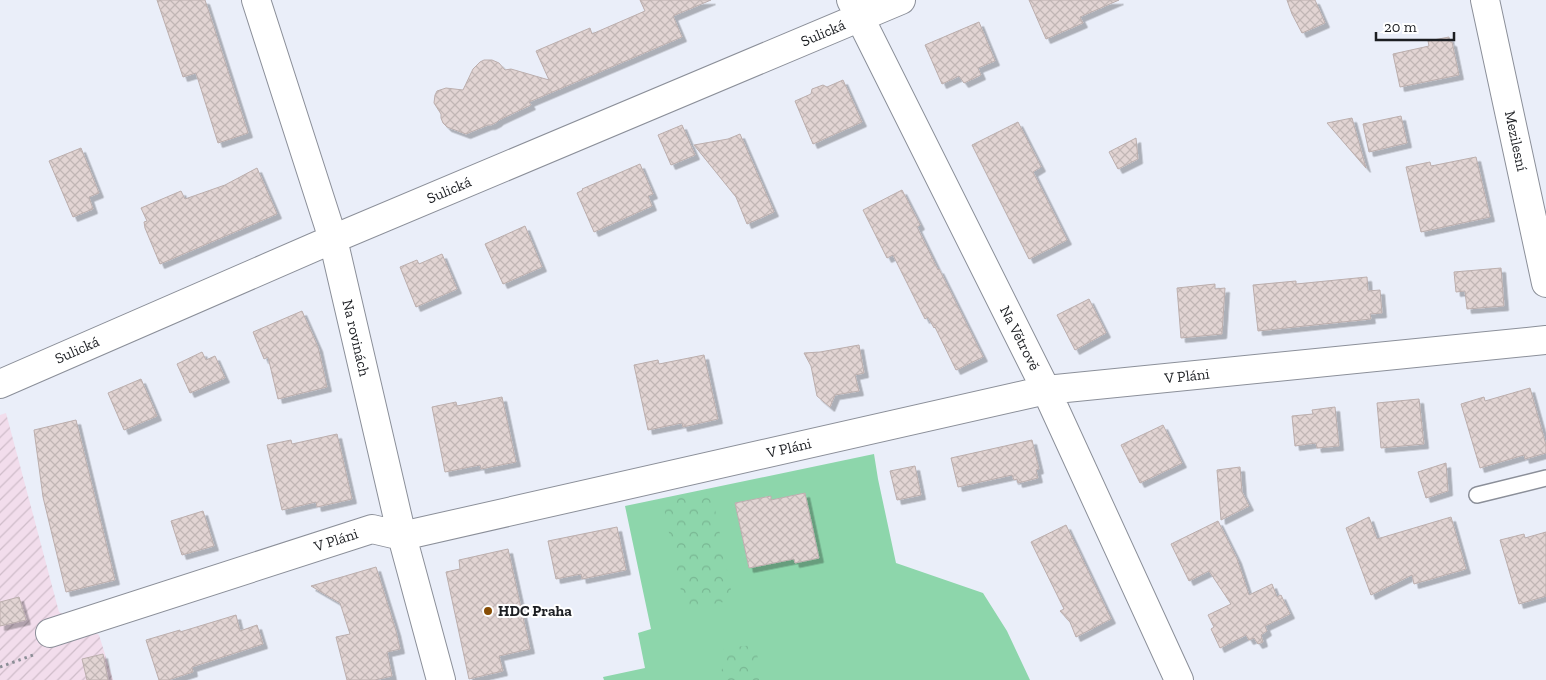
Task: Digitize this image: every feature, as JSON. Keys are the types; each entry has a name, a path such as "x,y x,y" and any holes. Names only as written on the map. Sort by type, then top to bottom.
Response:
{"street":[{"name":"Na rovinách","path":"256,0 333,238 402,536 441,680"},
{"name":"Sulická","path":"0,384 855,9 901,0"},
{"name":"Mezilesní","path":"1485,0 1546,283"},
{"name":"Na Větrově","path":"855,9 1046,390 1179,680"},
{"name":"V Pláni","path":"50,633 372,528 402,536 1046,390 1546,340"}],"lane":[{"path":"1477,495 1546,478"}],"shaded area":[{"path":"6,413 59,612 99,635 113,680 0,680 0,415"}],"green space":[{"path":"874,454 896,563 983,593 1007,631 1030,680 604,680 603,677 645,668 638,633 651,629 625,506","holes":["805,493 819,558 795,563 794,559 749,568 735,503 770,496 771,500"]},
{"path":"711,489 733,600 685,610 662,499"},
{"path":"755,645 759,663 759,680 714,680 722,668 723,648"}],"building":[{"path":"157,0 205,0 248,133 218,143 196,73 183,77"},
{"path":"640,0 711,0 673,16 682,37 529,102 531,105 491,125 466,134 447,127 443,123 441,114 434,103 437,91 446,88 463,90 473,69 480,62 492,60 499,63 505,70 511,69 549,80 536,51 590,28 592,34 645,11"},
{"path":"1029,0 1119,0 1080,17 1083,23 1046,39"},
{"path":"1287,0 1315,0 1325,23 1302,33"},
{"path":"979,22 995,61 978,68 981,75 964,83 959,76 942,84 925,45"},
{"path":"1449,37 1450,42 1452,42 1459,75 1400,87 1393,54 1429,46 1428,41"},
{"path":"843,80 862,122 813,144 795,101 811,94 812,89 823,85 827,87"},
{"path":"1401,116 1407,143 1369,152 1363,124"},
{"path":"1352,118 1366,168 1327,123"},
{"path":"1018,122 1041,167 1033,172 1067,240 1029,259 972,145"},
{"path":"682,125 695,155 671,165 658,135"},
{"path":"740,134 774,212 747,224 736,197 694,145 728,139"},
{"path":"1136,138 1138,159 1118,169 1109,152"},
{"path":"81,148 99,193 89,197 93,209 73,217 49,161"},
{"path":"1476,157 1490,217 1421,232 1406,167 1430,162 1431,166"},
{"path":"640,164 653,194 648,196 652,206 594,232 577,193 582,189"},
{"path":"257,168 277,214 160,264 145,228 144,222 147,221 141,208 181,191 185,199 225,185"},
{"path":"902,190 920,225 917,227 983,357 956,370 935,327 928,317 925,319 893,255 887,258 863,210"},
{"path":"525,226 542,267 503,284 485,244"},
{"path":"442,254 457,289 416,307 400,267 417,260 419,264"},
{"path":"1501,268 1504,306 1467,309 1465,291 1456,292 1454,272"},
{"path":"1367,277 1368,291 1380,290 1382,313 1370,314 1371,319 1258,331 1253,285 1296,281 1296,284"},
{"path":"1215,284 1215,289 1225,288 1222,334 1181,338 1177,288"},
{"path":"1089,299 1106,333 1075,350 1057,315"},
{"path":"302,311 318,347 327,387 278,399 268,357 264,359 253,332"},
{"path":"859,345 864,373 855,375 859,391 835,395 830,407 817,396 811,366 804,353"},
{"path":"202,352 206,360 215,356 225,378 190,393 177,364"},
{"path":"704,355 718,419 683,427 682,423 648,430 634,365 658,360 659,364"},
{"path":"141,379 157,416 124,430 108,393"},
{"path":"1530,388 1546,445 1546,453 1525,459 1524,455 1480,468 1461,404 1484,397 1485,401"},
{"path":"502,397 516,462 481,469 480,465 445,472 432,407 456,402 457,406"},
{"path":"1419,399 1424,444 1381,448 1377,403"},
{"path":"1335,407 1339,446 1317,448 1316,443 1295,446 1292,416 1313,414 1312,410"},
{"path":"76,420 115,580 66,592 43,497 34,430"},
{"path":"1163,425 1182,463 1140,483 1121,445"},
{"path":"337,434 352,499 317,507 316,502 282,510 267,445 291,440 292,444"},
{"path":"1032,440 1039,469 1036,470 1038,478 1018,483 1017,479 1014,480 1012,475 958,487 951,458"},
{"path":"1446,463 1448,491 1426,498 1418,472"},
{"path":"915,466 921,495 897,500 890,471"},
{"path":"1240,467 1242,492 1249,506 1221,520 1217,470"},
{"path":"805,493 819,558 795,563 794,559 749,568 735,503 771,496 771,500"},
{"path":"203,511 214,546 182,555 171,521"},
{"path":"1369,517 1377,539 1451,517 1466,569 1414,584 1412,575 1371,595 1346,528"},
{"path":"1218,521 1237,559 1249,595 1272,584 1277,597 1281,595 1290,614 1265,626 1267,631 1261,635 1263,642 1258,644 1254,638 1249,640 1246,635 1220,648 1211,629 1214,627 1208,615 1231,604 1209,571 1189,581 1171,544"},
{"path":"1066,525 1111,619 1076,637 1070,622 1060,611 1064,609 1031,542"},
{"path":"617,527 626,570 582,579 581,574 556,579 548,541"},
{"path":"1546,532 1546,596 1519,604 1500,540 1524,534 1525,538"},
{"name":"HDC Praha","path":"508,549 530,649 499,656 503,671 469,679 446,572 460,569 459,560"},
{"path":"376,567 400,649 387,652 392,676 375,680 347,680 336,637 350,634 340,603 311,586"},
{"path":"19,597 26,620 0,626 0,602"},
{"path":"236,615 240,631 257,625 263,644 192,667 193,672 168,680 159,680 146,640"},
{"path":"103,654 108,680 87,680 82,659"}],"place":[{"name":"HDC Praha","path":"488,611"}]}
